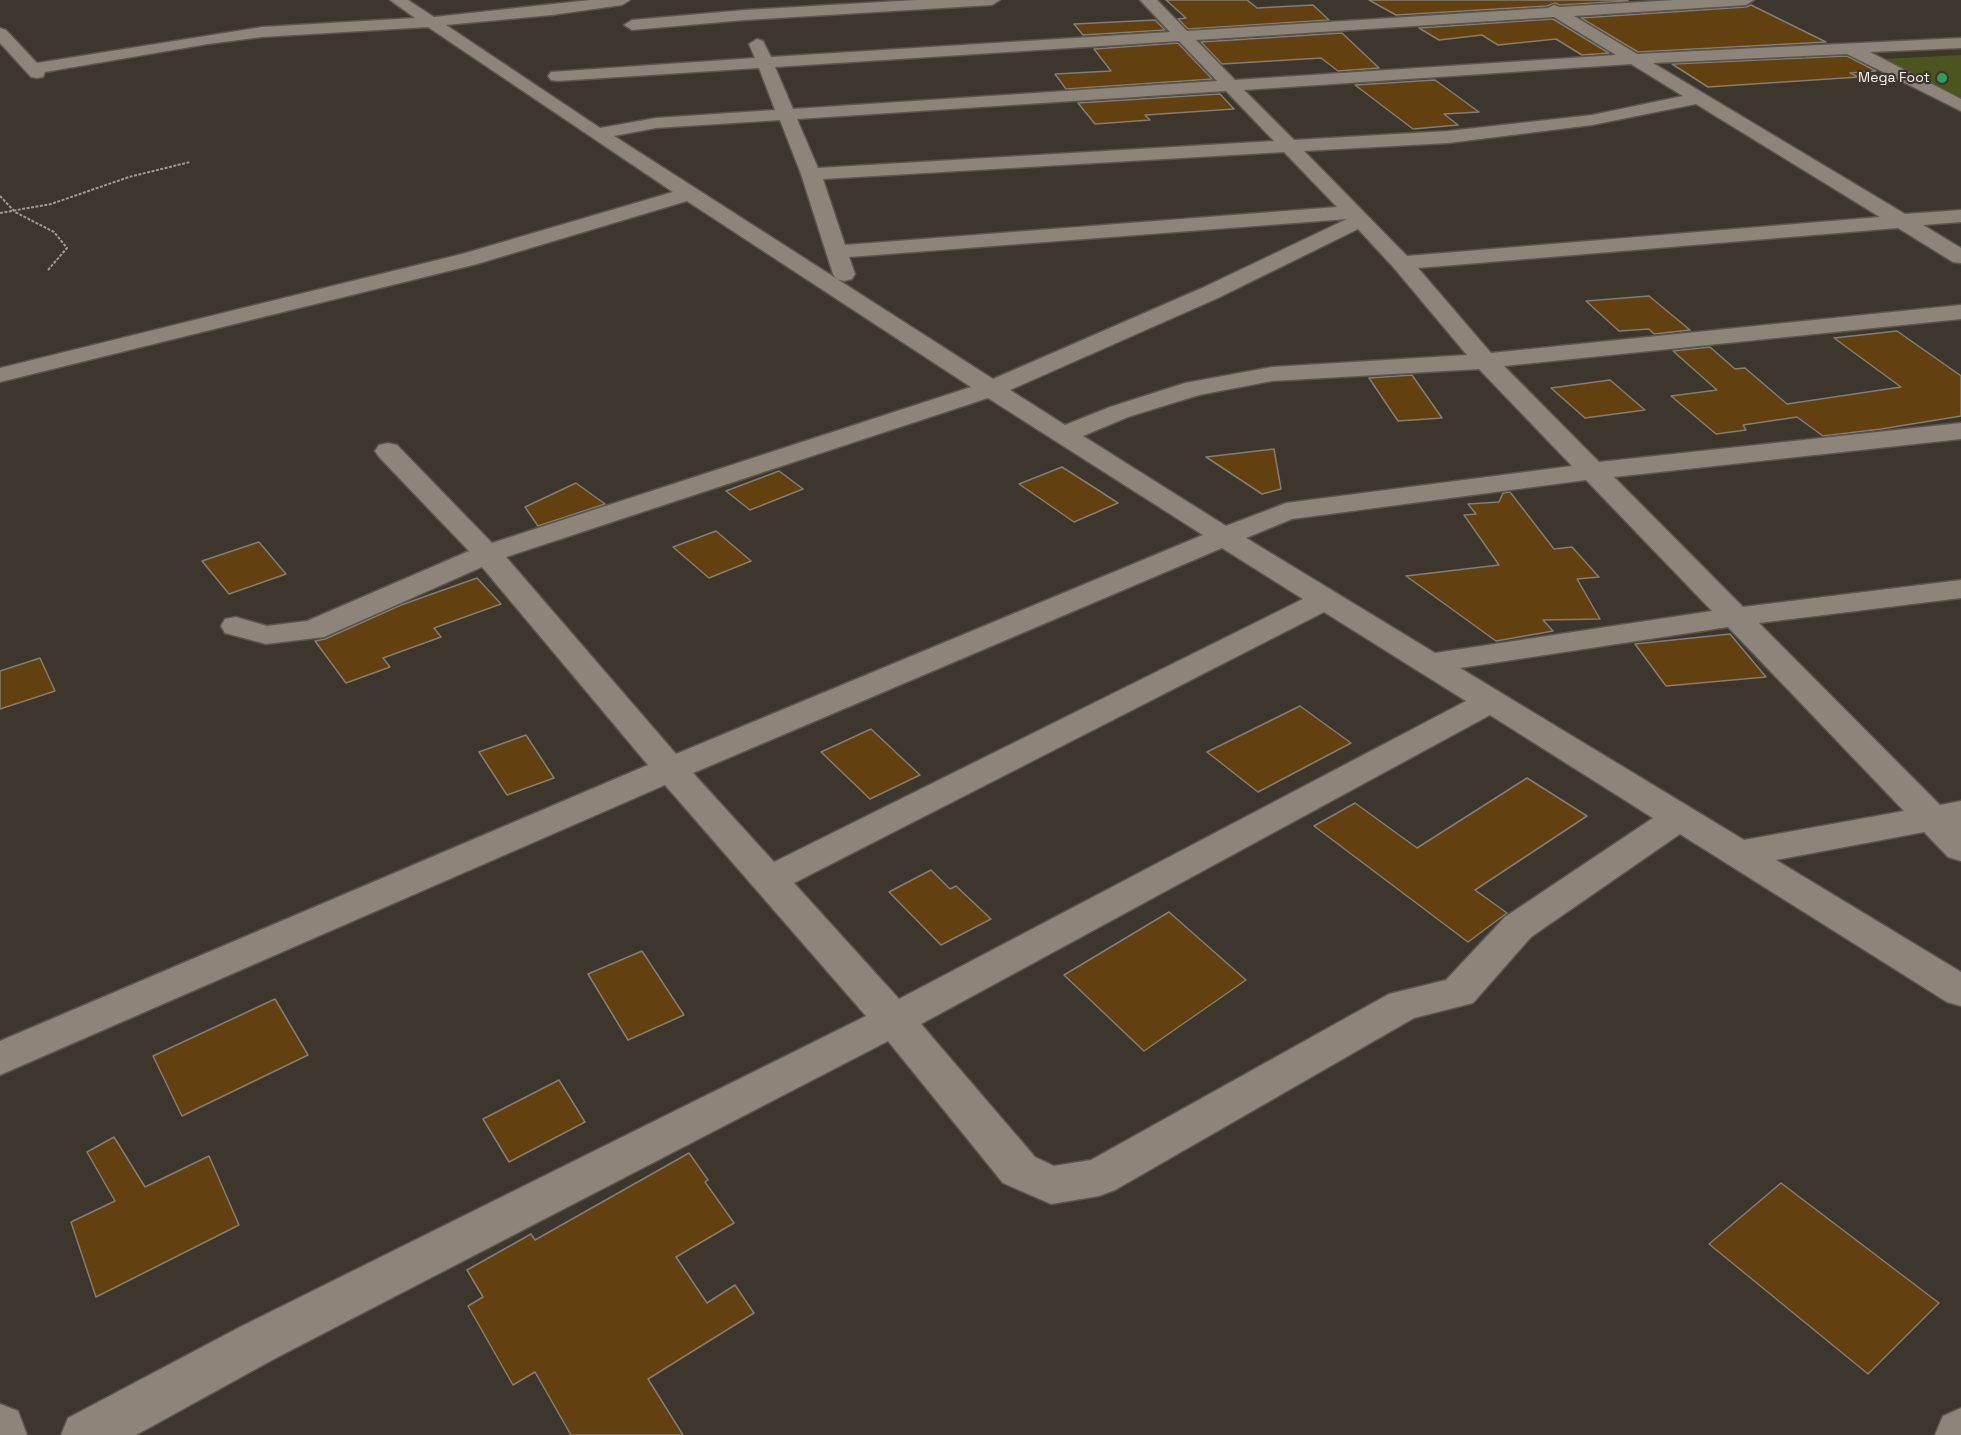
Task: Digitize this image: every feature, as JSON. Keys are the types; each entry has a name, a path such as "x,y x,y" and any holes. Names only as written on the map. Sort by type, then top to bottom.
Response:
{"street":[{"path":"398,0 853,302 1223,536 1961,991"},
{"path":"0,33 35,71 251,33 432,22 552,10 622,0"},
{"path":"632,25 746,7 992,0"},
{"path":"1148,0 1402,263 1485,361 1736,617 1946,815 1961,848"},
{"path":"1540,0 1961,257"},
{"path":"557,76 1746,0"},
{"path":"746,7 765,62 811,174 853,302"},
{"path":"597,134 656,123 1634,59 1961,43"},
{"path":"1849,48 1961,106"},
{"path":"811,174 1448,137 1592,120 1698,98"},
{"path":"0,375 469,259 689,194"},
{"path":"837,252 1357,216"},
{"path":"236,626 266,635 313,630 487,554 991,389 1210,293 1357,216"},
{"path":"1402,263 1961,216"},
{"path":"1063,435 1119,412 1194,388 1272,374 1485,361 1961,312"},
{"path":"0,1059 670,769 1286,511 1593,471 1961,431"},
{"path":"388,451 487,554 670,769 894,1020 1019,1170 1051,1185 1099,1177 1403,1005 1459,992 1518,927 1680,817"},
{"path":"1430,663 1736,617 1961,589"},
{"path":"769,880 1326,599"},
{"path":"86,1435 267,1338 894,1020 1491,701"},
{"path":"1739,854 1946,815"},
{"path":"0,1428 2,1435"}],"path":[{"path":"0,213 15,212 59,201 129,177 190,162"},
{"path":"0,196 15,212 54,232 67,248 48,270"}],"green space":[{"name":"Mega Foot","path":"1961,55 1961,97 1884,59"}],"building":[{"path":"1166,0 1247,0 1257,8 1313,5 1329,20 1188,29 1178,19 1186,18"},
{"path":"1369,0 1628,1 1560,5 1555,3 1547,6 1396,15"},
{"path":"1751,5 1826,42 1638,52 1581,18 1746,7"},
{"path":"1553,19 1609,53 1582,55 1556,39 1498,45 1482,35 1439,40 1419,28"},
{"path":"1155,20 1165,30 1083,35 1074,24"},
{"path":"1342,33 1379,68 1338,71 1321,58 1222,64 1201,42"},
{"path":"1178,43 1212,79 1066,89 1055,74 1111,71 1094,49"},
{"path":"1847,56 1876,71 1850,73 1859,77 1708,87 1672,64"},
{"path":"1435,80 1479,112 1444,114 1458,125 1413,129 1355,85"},
{"path":"1220,94 1234,109 1145,115 1150,120 1095,124 1078,103"},
{"path":"1649,296 1690,330 1654,334 1649,329 1619,331 1586,301"},
{"path":"1897,331 1961,376 1961,416 1823,436 1797,417 1743,425 1746,430 1716,434 1671,396 1717,390 1673,351 1710,347 1735,369 1745,368 1787,404 1901,387 1834,338"},
{"path":"1412,375 1442,418 1398,421 1369,378"},
{"path":"1610,380 1645,410 1585,418 1551,388"},
{"path":"1274,449 1281,489 1262,494 1206,457"},
{"path":"1062,467 1118,503 1074,522 1019,484"},
{"path":"779,471 803,489 750,510 726,491"},
{"path":"576,483 605,504 538,526 525,507"},
{"path":"1510,492 1554,549 1572,547 1599,577 1577,579 1600,619 1543,620 1553,631 1496,641 1406,576 1499,565 1464,515 1476,514 1468,504 1499,502 1503,493"},
{"path":"716,531 751,561 709,578 673,547"},
{"path":"259,542 286,574 229,594 202,561"},
{"path":"477,578 501,604 434,628 441,637 383,658 390,667 346,683 315,641 325,639 401,605"},
{"path":"1730,634 1766,677 1666,686 1635,644"},
{"path":"40,658 55,691 0,709 0,671"},
{"path":"1300,706 1351,743 1258,792 1207,752"},
{"path":"871,729 920,775 870,799 821,752"},
{"path":"526,735 554,778 507,795 479,752"},
{"path":"1527,778 1587,816 1475,890 1507,913 1468,942 1314,826 1355,803 1417,848"},
{"path":"931,870 950,889 956,886 991,919 941,945 889,892"},
{"path":"1169,912 1246,980 1144,1051 1064,975"},
{"path":"642,951 684,1015 628,1040 588,974"},
{"path":"275,999 308,1055 182,1116 153,1056"},
{"path":"559,1080 585,1122 509,1162 483,1119"},
{"path":"114,1137 145,1187 209,1156 239,1225 96,1297 71,1222 115,1201 87,1152"},
{"path":"689,1153 708,1180 705,1182 734,1223 676,1257 707,1303 735,1285 754,1313 648,1379 683,1435 571,1435 535,1372 513,1385 468,1306 483,1297 467,1270 531,1234 535,1240"},
{"path":"1781,1183 1939,1303 1868,1374 1709,1244"}],"place":[{"name":"Mega Foot","path":"1942,78"}]}
